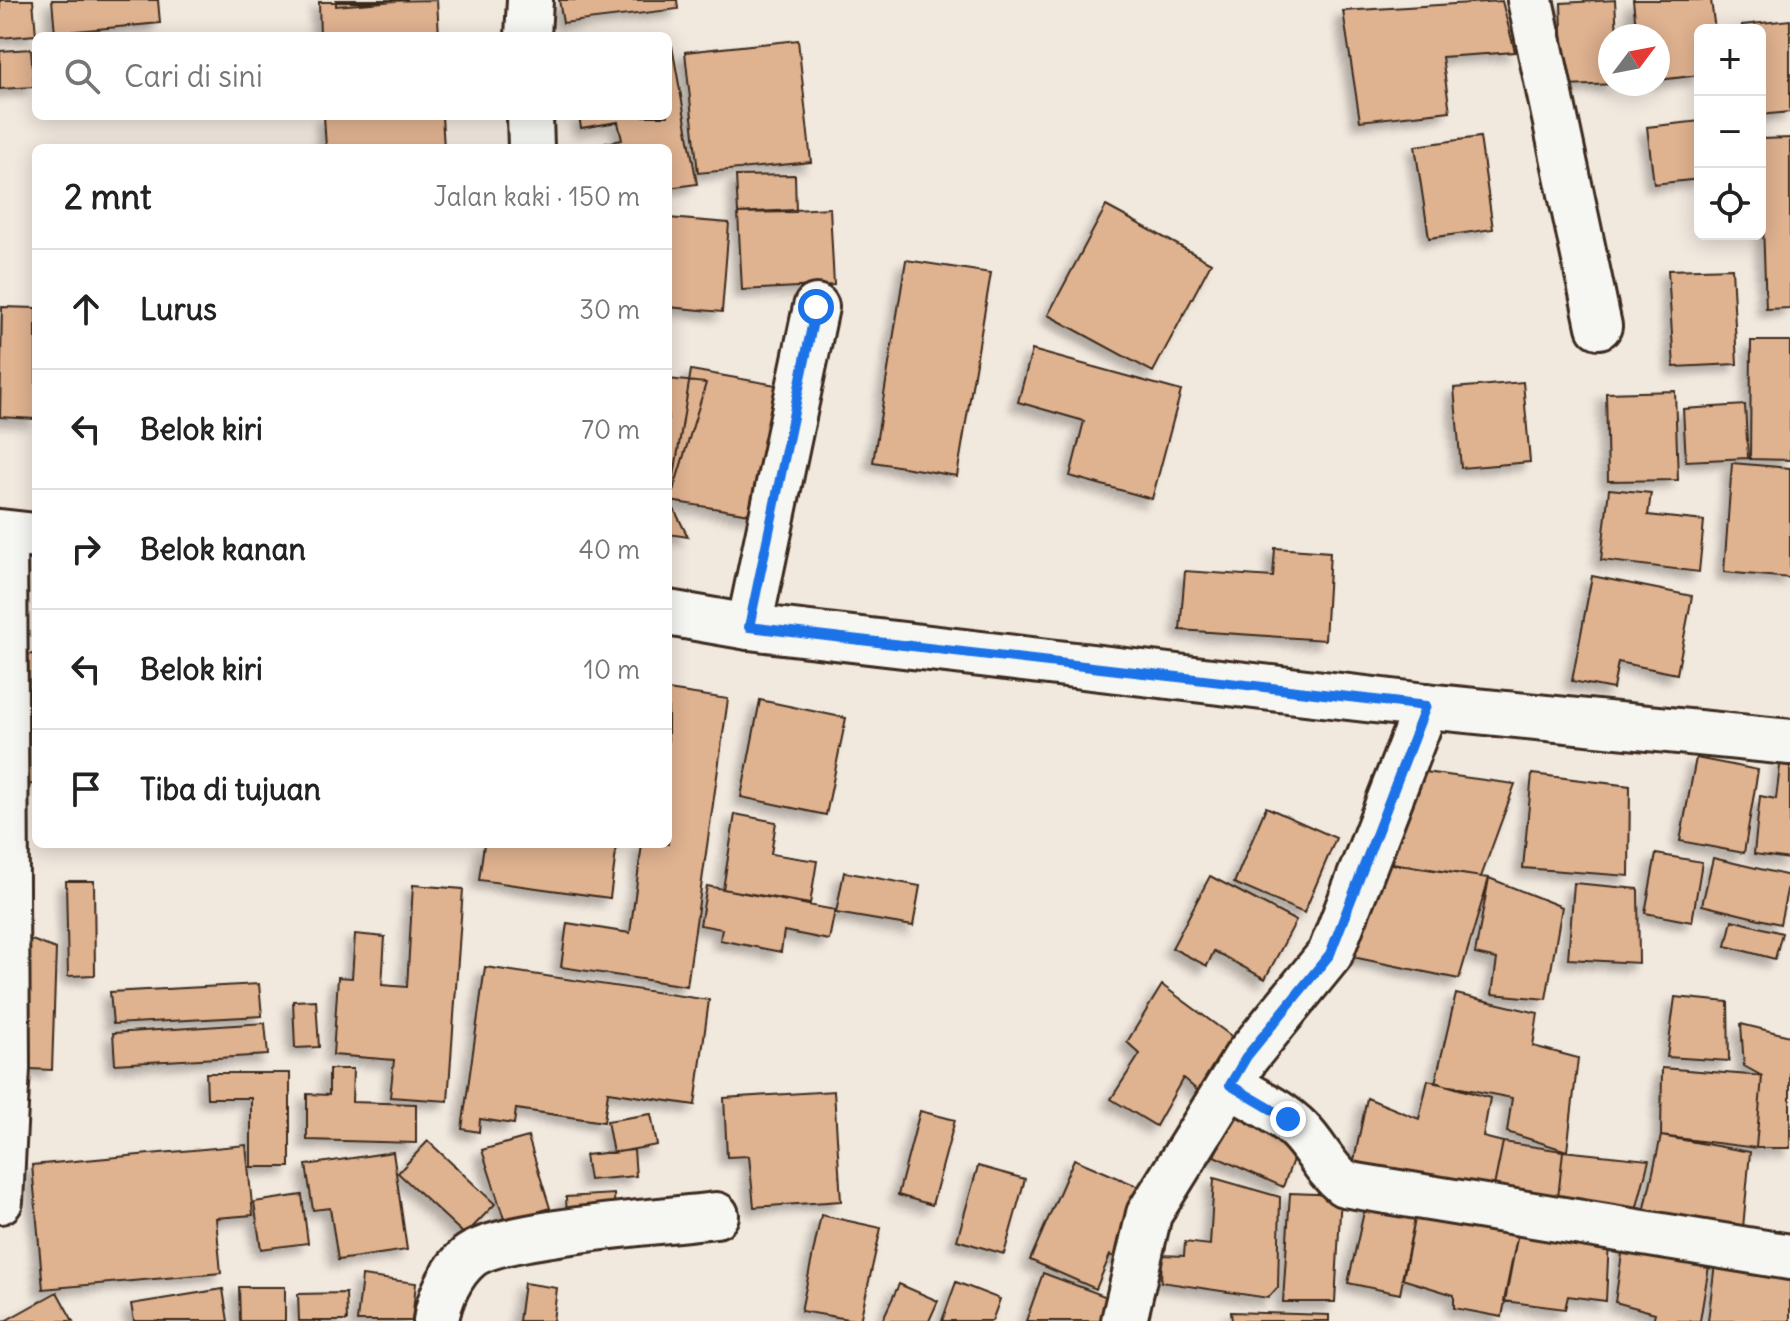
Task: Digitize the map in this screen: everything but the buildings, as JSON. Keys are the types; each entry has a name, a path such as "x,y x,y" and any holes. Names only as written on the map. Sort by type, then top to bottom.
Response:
{"street":[{"path":"528,32 530,0"},
{"path":"1530,0 1599,326"},
{"path":"530,120 531,144"},
{"path":"749,627 816,307"},
{"path":"0,1201 7,1068 13,534"},
{"path":"672,614 749,627 1426,706 1790,742"},
{"path":"1124,1321 1149,1214 1247,1056 1330,954 1426,706"},
{"path":"1230,1085 1288,1119 1303,1133 1330,1173 1344,1184 1790,1257"},
{"path":"436,1321 439,1300 469,1256 511,1240 716,1215"}],"route":[{"path":"816,307 749,627 1426,706 1330,954 1247,1056 1230,1085 1288,1119"}]}
